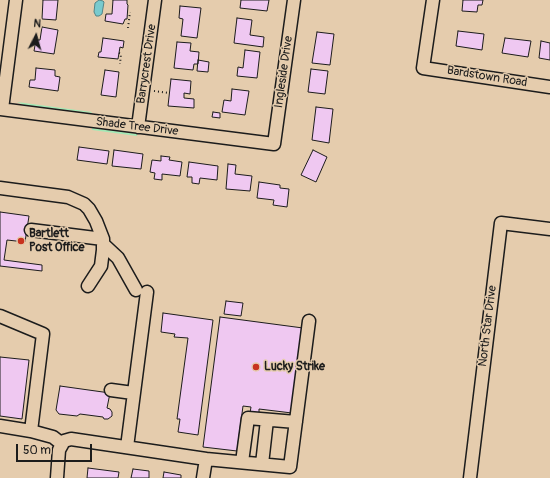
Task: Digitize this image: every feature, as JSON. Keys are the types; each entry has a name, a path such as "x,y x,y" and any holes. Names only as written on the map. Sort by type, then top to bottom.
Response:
{"street":[{"path":"1,109 16,0"},
{"name":"Barrycrest Drive","path":"138,127 155,0"},
{"name":"Ingleside Drive","path":"274,144 294,0"},
{"name":"Bardstown Road","path":"434,0 423,68 550,87"},
{"name":"Shade Tree Drive","path":"1,109 274,144"},
{"path":"0,188 68,197 84,204 89,209 96,221 103,242 101,266 88,286"},
{"name":"North Star Drive","path":"470,478 501,223 550,230"},
{"path":"31,230 103,242 118,258 141,291 127,447"},
{"path":"0,316 43,334 31,431"},
{"path":"57,478 59,450 62,444 71,439 206,459 290,467 309,321"},
{"path":"111,390 133,393"},
{"path":"242,462 248,418 296,422"},
{"path":"262,464 267,420"},
{"path":"0,426 31,431 53,437 62,444"},
{"path":"203,478 206,459"}],"path":[{"path":"128,28 130,12"},
{"path":"119,53 122,54 120,64"},
{"path":"154,91 169,93"}],"green space":[{"path":"17,102 92,112 24,105"},
{"path":"92,128 137,134 137,136 92,130"}],"water":[{"path":"99,0 104,2 102,14 96,16 94,12 95,3"}],"building":[{"path":"43,0 58,0 56,20 42,19"},
{"path":"113,0 127,0 127,19 125,19 123,24 105,21 106,14 112,14"},
{"path":"241,0 269,0 267,11 240,8"},
{"path":"463,0 483,0 482,5 478,5 477,12 462,11"},
{"path":"180,6 201,8 197,38 181,36 183,19 179,18"},
{"path":"237,18 252,20 250,35 264,37 263,47 234,43"},
{"path":"42,27 58,30 54,54 34,51 36,40 40,40"},
{"path":"458,31 484,34 482,50 456,46"},
{"path":"317,32 334,34 330,65 312,63"},
{"path":"103,38 124,41 123,48 120,47 118,59 98,57 99,52 101,52"},
{"path":"505,38 531,41 528,57 502,53"},
{"path":"541,41 550,43 550,60 539,58"},
{"path":"177,42 191,43 190,51 199,52 198,64 194,64 193,70 174,68"},
{"path":"245,50 260,52 257,78 237,76 238,67 243,68"},
{"path":"198,60 209,62 208,72 197,71"},
{"path":"36,68 55,70 55,76 60,77 58,91 29,87 30,80 35,80"},
{"path":"311,69 328,71 325,94 308,92"},
{"path":"105,70 119,72 116,97 101,95"},
{"path":"171,79 191,81 190,94 184,93 184,98 194,99 194,108 168,106"},
{"path":"232,89 249,91 245,115 222,112 224,100 231,101"},
{"path":"316,107 333,109 329,143 312,140"},
{"path":"213,112 220,113 220,118 212,117"},
{"path":"79,147 109,151 107,164 77,160"},
{"path":"114,150 143,154 141,169 112,166"},
{"path":"313,150 327,157 316,182 301,175"},
{"path":"161,156 170,157 169,160 182,162 180,176 162,174 162,180 154,179 155,173 150,172 152,160 161,161"},
{"path":"189,162 218,166 217,180 200,178 199,184 192,183 192,177 187,177"},
{"path":"228,164 236,165 235,174 252,176 250,191 226,189"},
{"path":"259,182 280,185 280,188 289,189 287,207 273,205 274,200 257,198"},
{"name":"Bartlett Post Office","path":"0,212 29,216 25,242 7,240 4,260 42,265 42,271 0,266"},
{"path":"226,301 243,303 241,316 224,314"},
{"path":"163,313 213,320 198,435 178,432 180,419 177,419 188,338 174,337 175,334 161,332"},
{"name":"Lucky Strike","path":"220,317 303,328 292,413 259,409 259,414 250,413 251,407 243,406 237,451 203,447"},
{"path":"0,357 29,360 22,419 0,416"},
{"path":"60,386 110,393 107,408 112,412 112,416 108,419 104,419 103,417 80,414 77,416 59,414 56,410"},
{"path":"88,468 119,472 118,478 87,478"},
{"path":"133,469 149,471 149,478 131,478"},
{"path":"164,472 181,475 181,478 163,478"}],"place":[{"name":"Bartlett Post Office","path":"21,241"},
{"name":"Lucky Strike","path":"256,367"}]}
